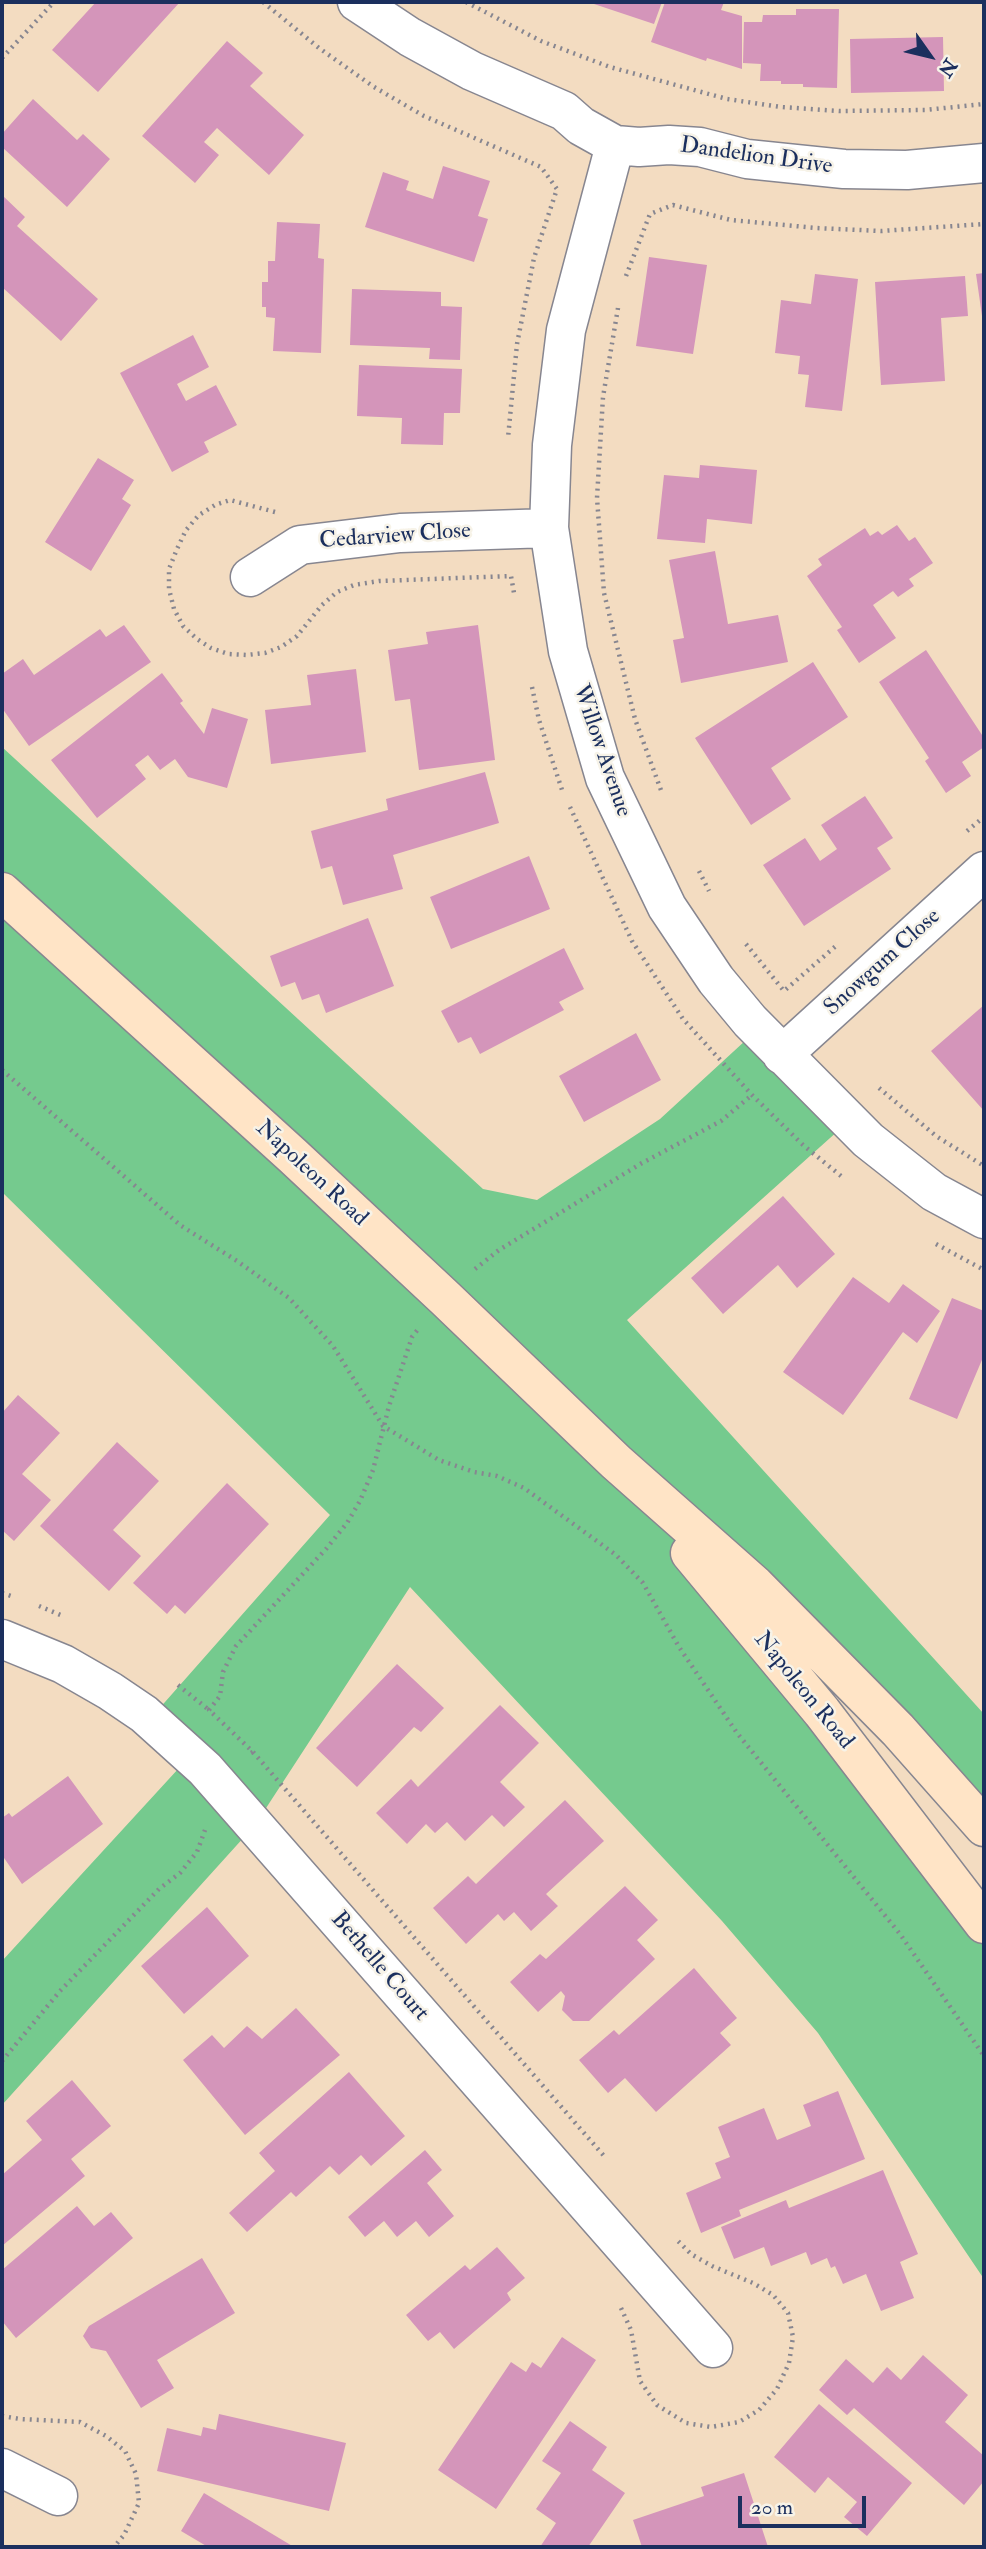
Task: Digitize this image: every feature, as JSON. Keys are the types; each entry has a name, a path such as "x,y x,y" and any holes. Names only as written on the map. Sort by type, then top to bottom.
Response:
{"main road":[{"name":"Napoleon Road","path":"2,892 293,1156 616,1462 755,1585 898,1730 984,1827"},
{"name":"Napoleon Road","path":"616,1462 822,1712 984,1924"}],"street":[{"name":"Dandelion Drive","path":"357,2 472,71 564,111 581,126 615,145 700,147 747,159 844,169 907,170 984,163"},
{"name":"Willow Avenue","path":"615,145 566,330 552,445 549,528 568,651 605,778 667,907 716,980 782,1055 868,1140 934,1192 984,1219"},
{"name":"Cedarview Close","path":"250,577 300,545 400,533 549,528"},
{"name":"Snowgum Close","path":"782,1055 984,871"},
{"name":"Bethelle Court","path":"2,1639 63,1664 110,1691 144,1714 205,1769 713,2348"},
{"path":"2,2468 58,2496"}],"path":[{"path":"2,58 54,2"},
{"path":"263,2 319,48 373,87 424,116 541,167 557,189"},
{"path":"466,2 541,40 610,67 727,99 781,107 839,111 925,110 984,104"},
{"path":"626,277 650,214 673,205 731,220 816,228 881,231 984,224"},
{"path":"618,304 603,397 597,498 604,593 635,719 664,800"},
{"path":"698,870 710,892"},
{"path":"741,938 784,991"},
{"path":"2,1070 180,1225 289,1298 333,1346 383,1426 439,1460 474,1472 497,1476 524,1488 616,1555 643,1583 679,1647 737,1733 891,1923 984,2056"},
{"path":"870,1080 936,1136 984,1166"},
{"path":"472,1271 499,1250 642,1163 721,1122 752,1095 776,1117"},
{"path":"244,1759 253,1752 209,1710 220,1696 223,1672 236,1646 326,1549 360,1502 373,1470 383,1426 412,1336 426,1319"},
{"path":"2,2061 60,1991 159,1889 180,1873 197,1852 205,1830 197,1821"},
{"path":"2,2416 80,2422 106,2436 125,2451 136,2474 139,2503 124,2535 114,2547"}],"green space":[{"path":"2,747 483,1189 537,1200 660,1119 758,1029 849,1121 627,1320 984,1714 984,1827 755,1585 984,1924 984,2279 818,2033 722,1921 410,1587 255,1825 2,2105 2,1961 190,1756 150,1719 330,1515 2,1192"}],"building":[{"path":"96,2 180,2 98,92 52,50"},
{"path":"588,2 662,2 654,24"},
{"path":"665,2 724,2 721,10 742,16 742,69 707,58 706,61 651,42"},
{"path":"796,9 839,9 837,88 760,81 761,64 743,63 744,22 762,22 763,15 796,15"},
{"path":"943,37 944,91 851,93 850,39"},
{"path":"227,41 263,73 250,86 304,135 269,175 217,128 204,142 219,155 195,183 142,136"},
{"path":"33,99 77,140 83,134 110,159 67,207 2,147 2,134"},
{"path":"443,166 490,181 478,216 488,219 474,262 365,227 383,172 409,181 406,190 433,199"},
{"path":"2,195 25,217 17,226 98,299 61,341 2,287"},
{"path":"277,222 320,224 318,258 324,259 321,353 273,351 275,318 266,317 266,307 262,307 262,282 268,282 268,261 275,261"},
{"path":"649,257 707,265 693,354 636,346"},
{"path":"984,273 984,322 983,323 976,274"},
{"path":"815,274 858,279 842,411 805,407 809,375 798,374 800,356 775,353 781,300 811,304"},
{"path":"965,276 968,316 941,318 945,381 881,385 875,282"},
{"path":"352,289 441,292 441,306 462,307 460,360 429,359 430,348 350,345"},
{"path":"193,335 209,367 177,384 186,401 216,385 237,425 204,442 209,452 172,472 120,373"},
{"path":"359,365 462,369 460,413 444,413 443,445 401,444 402,418 357,416"},
{"path":"98,458 134,480 122,499 131,505 91,571 45,542"},
{"path":"700,465 757,470 752,524 707,519 705,543 657,539 664,475 699,478"},
{"path":"897,525 909,541 915,537 933,563 909,579 914,586 898,597 893,591 873,605 896,638 859,663 837,630 842,627 807,576 822,565 818,559 865,528 870,536 878,531 882,535"},
{"path":"715,551 728,624 778,615 788,662 681,683 673,640 684,638 669,560"},
{"path":"124,625 151,662 29,746 2,708 2,674 23,659 34,675 100,629 106,637"},
{"path":"478,625 495,760 419,770 410,699 395,701 388,650 428,644 426,632"},
{"path":"926,650 984,738 984,747 962,762 971,776 946,793 925,761 929,758 879,682"},
{"path":"813,662 848,717 771,768 791,799 751,825 695,738"},
{"path":"356,669 366,752 271,764 265,710 311,705 307,675"},
{"path":"162,673 183,701 180,703 204,734 212,708 248,719 227,788 188,777 175,759 160,770 148,755 135,765 146,779 97,818 51,760"},
{"path":"485,772 499,823 393,855 403,889 343,905 332,866 321,869 311,831 388,810 386,799"},
{"path":"865,796 893,838 877,848 891,869 804,926 763,865 805,838 820,861 837,849 821,825"},
{"path":"529,856 550,909 451,949 430,897"},
{"path":"368,918 394,986 326,1013 319,994 302,1000 295,982 281,987 270,956"},
{"path":"564,948 584,989 559,1002 564,1010 480,1054 471,1037 458,1043 441,1011"},
{"path":"984,1005 984,1111 931,1051"},
{"path":"636,1033 661,1080 584,1122 559,1076"},
{"path":"783,1196 835,1254 797,1288 778,1265 723,1314 691,1278"},
{"path":"853,1277 889,1303 903,1284 940,1311 917,1343 903,1332 843,1415 783,1372"},
{"path":"952,1298 984,1311 984,1355 957,1419 909,1399"},
{"path":"18,1395 60,1433 22,1474 51,1500 14,1541 2,1530 2,1413"},
{"path":"117,1442 159,1481 113,1530 141,1556 109,1591 40,1526"},
{"path":"227,1483 269,1524 185,1614 175,1605 167,1614 133,1583"},
{"path":"397,1664 444,1708 421,1732 414,1727 357,1787 316,1748"},
{"path":"500,1705 539,1743 500,1782 525,1807 504,1827 492,1815 465,1841 447,1822 435,1833 426,1824 407,1844 376,1813 411,1779 418,1787"},
{"path":"68,1776 103,1824 22,1884 2,1855 2,1818 9,1813 12,1817"},
{"path":"565,1800 604,1841 546,1894 558,1906 531,1931 514,1912 504,1921 498,1914 466,1944 433,1908 468,1876 476,1884"},
{"path":"625,1886 658,1920 637,1940 655,1959 589,2021 573,2021 562,2010 565,1996 561,1991 538,2012 510,1982 540,1954 546,1959"},
{"path":"207,1907 249,1956 184,2014 141,1966"},
{"path":"694,1968 737,2018 720,2033 731,2045 656,2112 625,2078 608,2093 579,2060 614,2030 619,2035"},
{"path":"296,2008 340,2055 245,2135 183,2060 212,2035 224,2048 247,2026 262,2039"},
{"path":"349,2072 405,2136 371,2166 361,2155 339,2175 330,2166 296,2197 291,2192 247,2232 229,2213 275,2171 259,2153"},
{"path":"72,2080 111,2126 71,2159 85,2176 2,2246 2,2175 42,2140 26,2121"},
{"path":"838,2091 865,2159 739,2210 741,2216 701,2233 686,2193 721,2178 715,2163 730,2157 718,2127 764,2108 777,2140 811,2126 803,2105"},
{"path":"425,2150 442,2170 427,2183 454,2216 429,2237 416,2221 397,2237 384,2221 365,2237 348,2217"},
{"path":"883,2170 918,2254 900,2262 914,2298 881,2311 866,2274 843,2284 835,2266 831,2268 827,2258 811,2265 806,2252 771,2266 764,2247 734,2259 721,2227 786,2200 789,2208"},
{"path":"77,2206 94,2226 111,2212 133,2238 16,2338 2,2321 2,2270"},
{"path":"497,2247 525,2278 507,2293 511,2300 454,2349 440,2332 428,2341 406,2315 465,2265 470,2270"},
{"path":"202,2258 235,2313 157,2360 174,2388 141,2408 106,2351 91,2348 83,2336 89,2326"},
{"path":"562,2337 596,2360 496,2509 438,2470 511,2362 526,2372 532,2362 541,2368"},
{"path":"923,2355 968,2395 945,2422 984,2456 984,2481 964,2505 854,2408 847,2415 819,2390 846,2359 873,2383 887,2367 901,2380"},
{"path":"819,2404 912,2483 867,2536 844,2517 857,2502 828,2477 815,2493 774,2457"},
{"path":"219,2414 346,2443 329,2511 157,2471 167,2428 201,2436 203,2427 216,2430"},
{"path":"570,2421 607,2447 592,2470 625,2493 588,2547 540,2547 556,2523 536,2509 561,2473 542,2461"},
{"path":"744,2473 768,2547 642,2547 633,2520 704,2496 701,2487"},
{"path":"204,2493 294,2547 208,2547 181,2531"}]}
